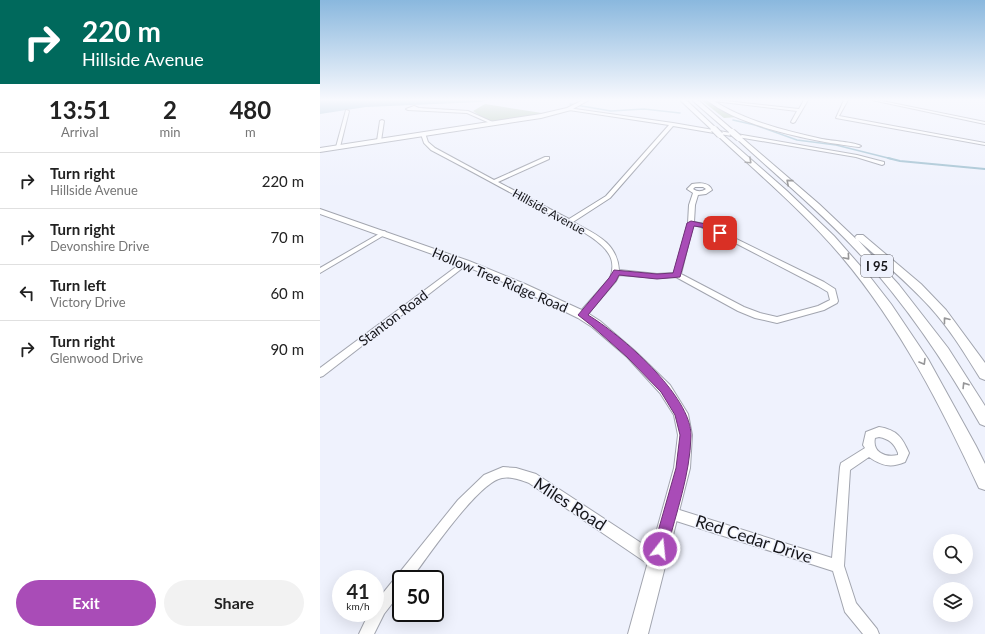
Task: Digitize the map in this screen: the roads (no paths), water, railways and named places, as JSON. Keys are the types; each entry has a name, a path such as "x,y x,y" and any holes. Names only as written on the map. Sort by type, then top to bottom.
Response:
{"highway":[{"name":"I 95","path":"714,130 820,228 870,284 896,320 924,364 954,419 985,482"},
{"name":"I 95","path":"730,130 861,248 902,295 939,346 985,419"},
{"path":"807,198 829,210 900,272 934,305 965,343 985,374"}],"main road":[{"path":"320,150 454,130"},
{"name":"Hollow Tree Ridge Road","path":"320,211 466,264 521,286 582,315 596,324 631,354 665,389 681,414 685,435 682,468 656,561 638,634"}],"street":[{"path":"338,147 342,130"},
{"path":"379,141 381,130"},
{"path":"569,222 608,197 668,130"},
{"path":"705,130 857,156 882,163"},
{"path":"778,130 829,142 859,146"},
{"path":"906,130 985,144"},
{"name":"Hillside Avenue","path":"423,134 426,143 433,150 569,222 606,245 615,259 616,272"},
{"path":"493,182 547,158"},
{"path":"677,275 691,223 692,205 696,193"},
{"path":"582,315 613,279 616,272 657,276 677,275 741,309 758,316 778,320 821,308 834,301 832,291 821,284 703,225 691,223"},
{"path":"320,271 384,233"},
{"name":"Stanton Road","path":"320,372 466,264"},
{"path":"871,450 845,467 838,566 850,607 872,634"},
{"name":"Miles Road","path":"410,570 467,497 485,481 499,473 512,472 532,478 656,561"},
{"name":"Red Cedar Drive","path":"670,513 838,566"},
{"name":"Miles Road","path":"366,634 379,609 392,593"}],"waterway":[{"path":"768,130 797,140 836,145 900,161 985,169"}]}
